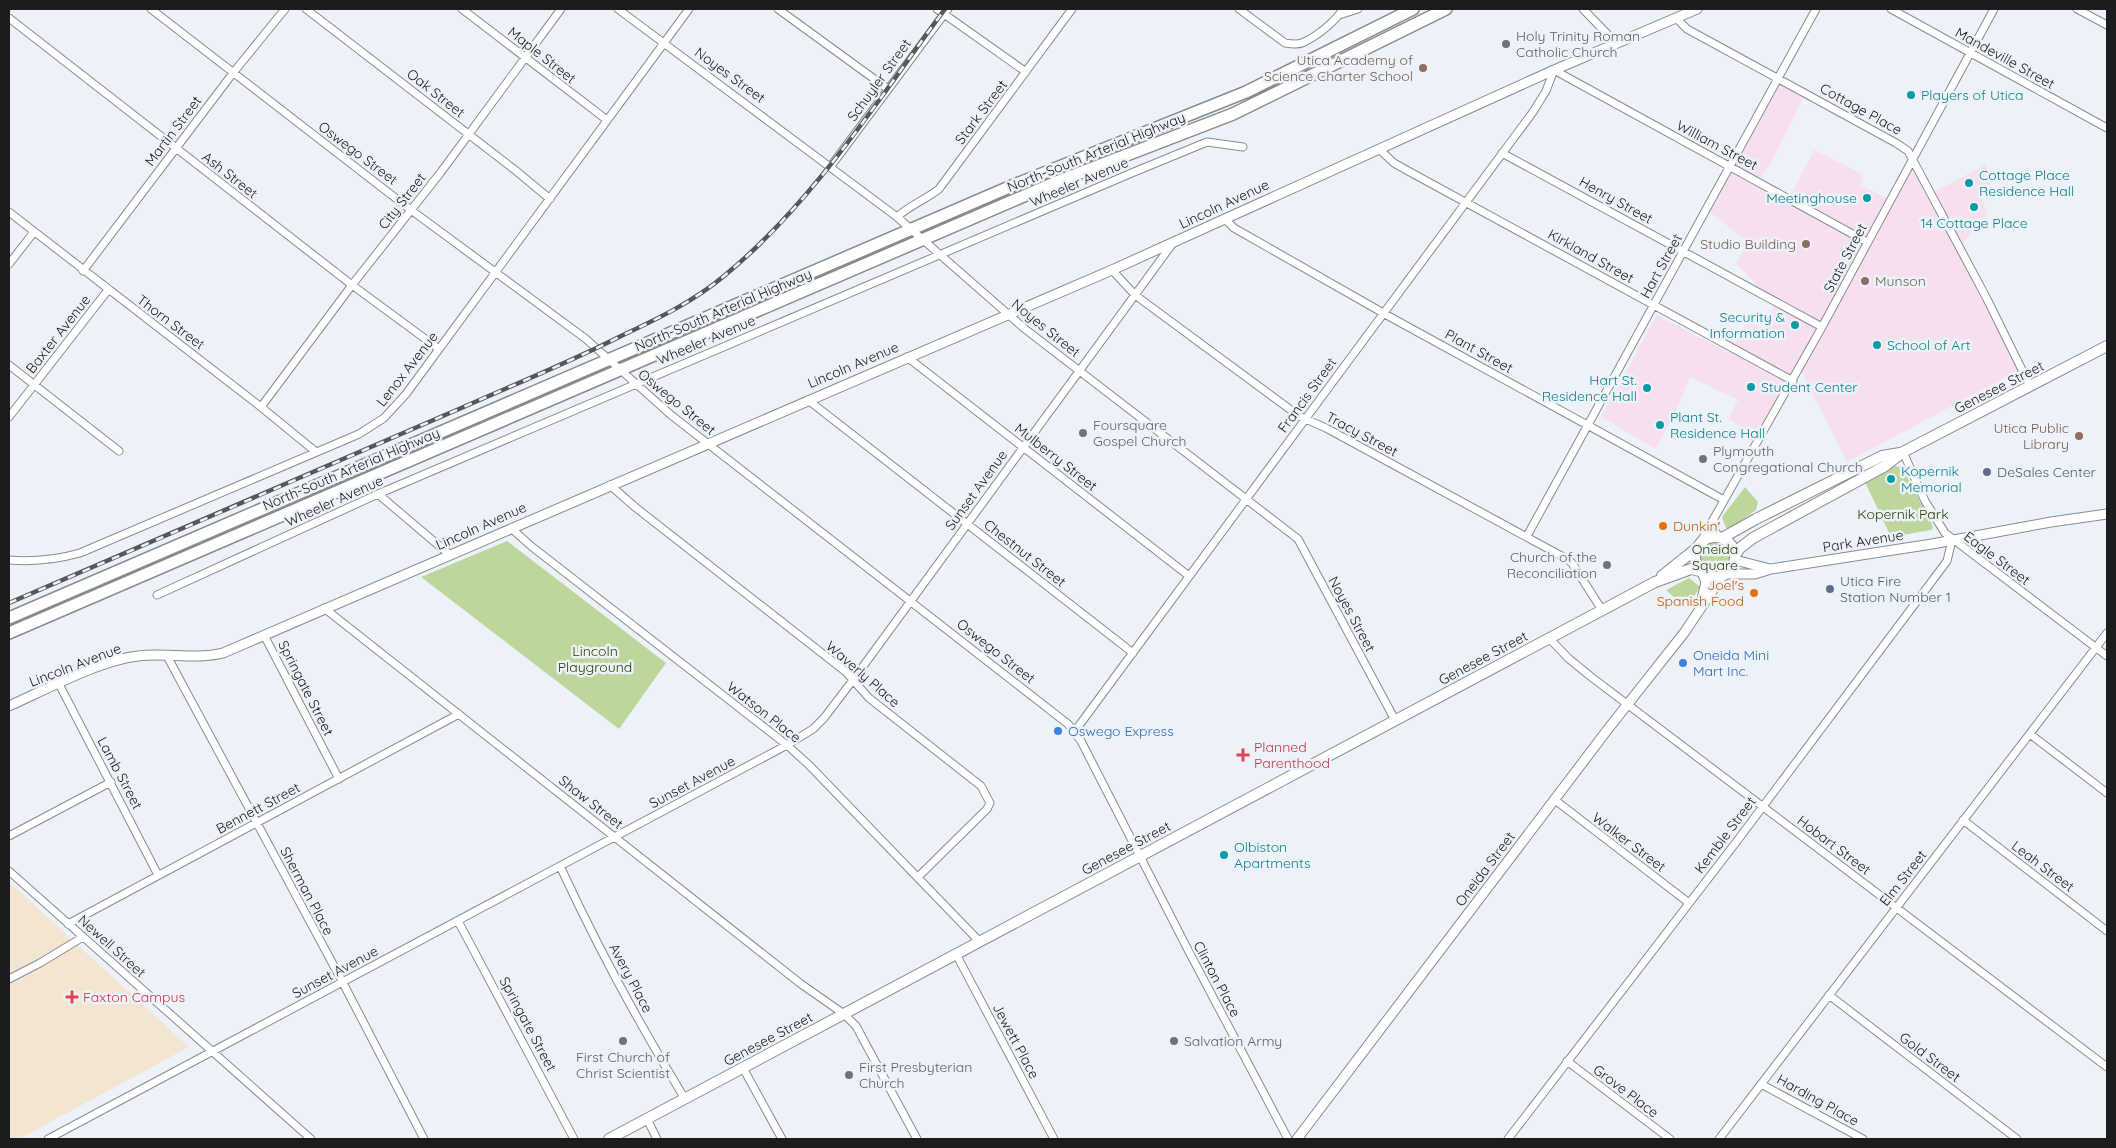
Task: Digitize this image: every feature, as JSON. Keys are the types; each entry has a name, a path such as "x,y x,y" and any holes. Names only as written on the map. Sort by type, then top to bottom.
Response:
{"highway":[{"name":"North-South Arterial Highway","path":"9,618 1014,185 1246,92 1413,9"},
{"name":"North-South Arterial Highway","path":"9,633 923,239 1054,184 1233,114 1446,9"}],"main road":[{"name":"Genesee Street","path":"1735,558 1740,548 1754,538 1885,466 1903,452 2107,346"},
{"name":"Genesee Street","path":"1721,538 1756,518 1882,456 1903,452"},
{"path":"1721,538 1731,545 1735,558 1733,565 1725,574 1712,577 1701,572 1695,560 1698,546 1706,539 1721,538"},
{"name":"Genesee Street","path":"1655,582 1698,546"},
{"name":"Genesee Street","path":"609,1139 1655,582 1691,570 1701,572"}],"street":[{"name":"Oswego Street","path":"150,9 411,210 586,339 635,384 708,443 1068,724 1075,731 1140,856"},
{"name":"Martin Street","path":"83,270 233,73 285,9"},
{"name":"Oak Street","path":"306,9 550,199"},
{"name":"Maple Street","path":"462,9 607,120"},
{"name":"City Street","path":"262,407 352,285 411,210 524,57 562,9"},
{"name":"Noyes Street","path":"618,9 897,217 1008,314 1298,539 1395,720"},
{"name":"Lenox Avenue","path":"9,560 36,562 59,559 80,553 360,434 384,418 406,394 689,9"},
{"path":"778,9 888,89"},
{"path":"937,9 946,11 1026,72"},
{"name":"Stark Street","path":"897,217 909,206 928,197 939,189 1072,9"},
{"path":"1239,9 1285,43 1294,44 1309,39 1341,12 1358,9"},
{"path":"1583,9 1616,43"},
{"name":"Lincoln Avenue","path":"9,706 112,662 138,656 210,656 223,653 1112,270 1554,70 1697,9"},
{"name":"Hart Street","path":"1527,536 1816,9"},
{"name":"Mandeville Street","path":"1890,9 2107,128"},
{"name":"State Street","path":"1698,546 1822,327 1994,9"},
{"path":"2077,9 2107,25"},
{"name":"Schuyler Street","path":"831,166 946,11"},
{"name":"Ash Street","path":"9,18 352,285 439,349"},
{"name":"Cottage Place","path":"1676,18 1687,29 1908,151 1987,299 2030,386"},
{"name":"Francis Street","path":"1075,731 1538,105 1554,70"},
{"name":"William Street","path":"1554,70 1867,242"},
{"name":"Wheeler Avenue","path":"157,595 378,494 1206,142 1243,147"},
{"name":"Kirkland Street","path":"1379,149 1402,168 1466,201 1792,381"},
{"name":"Henry Street","path":"1502,153 1822,327"},
{"name":"Thorn Street","path":"9,212 262,407 316,452"},
{"name":"Plant Street","path":"1225,220 1234,228 1383,313 1724,500"},
{"path":"9,264 34,232"},
{"name":"Sunset Avenue","path":"48,1139 616,837 787,745 813,728 824,718 1173,243"},
{"name":"Tracy Street","path":"1112,270 1136,295 1274,400 1305,419 1527,536 1572,563 1602,610"},
{"name":"Baxter Avenue","path":"9,417 108,290"},
{"name":"Mulberry Street","path":"908,357 1189,576"},
{"path":"9,365 119,451"},
{"name":"Chestnut Street","path":"808,400 1133,653"},
{"name":"Eagle Street","path":"1903,452 1934,516 1952,540 2107,656"},
{"name":"Waverly Place","path":"610,485 635,507 846,672 869,698 981,786 990,803 988,809 918,877"},
{"path":"378,494 450,555"},
{"name":"Park Avenue","path":"1725,574 1755,574 1770,569 2107,514"},
{"path":"1714,517 1715,532 1721,538"},
{"name":"Watson Place","path":"511,528 531,546 787,745 809,765 979,942"},
{"name":"Kemble Street","path":"1508,1139 1947,561 1952,540"},
{"name":"Park Avenue","path":"1735,558 1770,569"},
{"name":"Oneida Street","path":"1695,617 1706,582 1701,572"},
{"name":"Oneida Street","path":"1297,1139 1695,617 1725,574"},
{"name":"Shaw Street","path":"324,608 801,984 844,1014 863,1035 917,1139"},
{"name":"Elm Street","path":"1719,1139 2107,633"},
{"name":"Springate Street","path":"264,635 339,779"},
{"name":"Hobart Street","path":"1549,638 1568,658 1627,704 2107,1067"},
{"name":"Sherman Place","path":"167,656 342,981 424,1139"},
{"name":"Lamb Street","path":"59,684 158,875"},
{"name":"Bennett Street","path":"68,924 459,714"},
{"path":"2030,734 2107,793"},
{"path":"9,836 110,782"},
{"name":"Walker Street","path":"1554,800 1689,903"},
{"name":"Leah Street","path":"1963,820 2107,931"},
{"name":"Clinton Place","path":"1140,856 1288,1139"},
{"name":"Avery Place","path":"560,866 581,912 656,1051 685,1099"},
{"name":"Newell Street","path":"9,871 311,1139"},
{"name":"Springate Street","path":"458,921 574,1139"},
{"path":"9,979 83,937"},
{"name":"Jewett Place","path":"956,954 1054,1139"},
{"name":"Gold Street","path":"1829,995 2017,1139"},
{"name":"Grove Place","path":"1567,1061 1670,1139"},
{"path":"743,1068 782,1139"},
{"name":"Harding Place","path":"1761,1084 1863,1139"},
{"path":"647,1119 657,1139"}],"shaded area":[{"name":"Munson","path":"1778,78 1806,93 1771,163 1758,182 1789,199 1814,150 1863,174 1860,185 1890,200 1913,158 1930,194 1985,165 1993,181 1982,196 1987,216 1981,219 1960,248 2021,369 1847,462 1800,369 1760,439 1728,419 1738,400 1690,377 1674,415 1656,449 1601,417 1657,315 1730,353 1748,321 1763,328 1775,305 1736,263 1748,242 1706,209"},
{"name":"Faxton Campus","path":"9,882 189,1047 19,1139 9,1139"}],"green space":[{"name":"Kopernik Park","path":"1895,466 1900,467 1905,473 1932,524 1933,528 1931,530 1891,537 1865,482"},
{"path":"1745,487 1758,502 1756,510 1731,528 1726,528 1722,517"},
{"name":"Oneida Square","path":"1715,537 1729,543 1735,557 1729,571 1715,577 1701,571 1695,557 1701,543"},
{"name":"Lincoln Playground","path":"507,541 666,663 619,729 421,577"},
{"path":"1689,578 1700,587 1686,608 1666,590"}],"railway":[{"path":"9,603 561,365 661,316 700,294 724,276 756,247 815,184 869,115 945,9"}],"place":[{"name":"Holy Trinity Roman Catholic Church","path":"1506,44"},
{"name":"Utica Academy of Science Charter School","path":"1423,68"},
{"name":"Players of Utica","path":"1911,95"},
{"name":"Cottage Place Residence Hall","path":"1969,183"},
{"name":"Meetinghouse","path":"1867,198"},
{"name":"14 Cottage Place","path":"1974,207"},
{"name":"Studio Building","path":"1806,244"},
{"name":"Munson","path":"1865,281"},
{"name":"Security & Information","path":"1795,325"},
{"name":"School of Art","path":"1877,345"},
{"name":"Student Center","path":"1751,387"},
{"name":"Hart St. Residence Hall","path":"1647,388"},
{"name":"Plant St. Residence Hall","path":"1660,425"},
{"name":"Foursquare Gospel Church","path":"1083,433"},
{"name":"Utica Public Library","path":"2079,436"},
{"name":"Plymouth Congregational Church","path":"1703,459"},
{"name":"DeSales Center","path":"1987,472"},
{"name":"Kopernik Memorial","path":"1891,479"},
{"name":"Dunkin'","path":"1663,526"},
{"name":"Church of the Reconciliation","path":"1607,565"},
{"name":"Utica Fire Station Number 1","path":"1830,589"},
{"name":"Joel's Spanish Food","path":"1754,593"},
{"name":"Oneida Mini Mart Inc.","path":"1683,663"},
{"name":"Oswego Express","path":"1058,731"},
{"name":"Planned Parenthood","path":"1243,755"},
{"name":"Olbiston Apartments","path":"1224,855"},
{"name":"Faxton Campus","path":"72,997"},
{"name":"First Church of Christ Scientist","path":"623,1041"},
{"name":"Salvation Army","path":"1174,1041"},
{"name":"First Presbyterian Church","path":"849,1075"}]}
